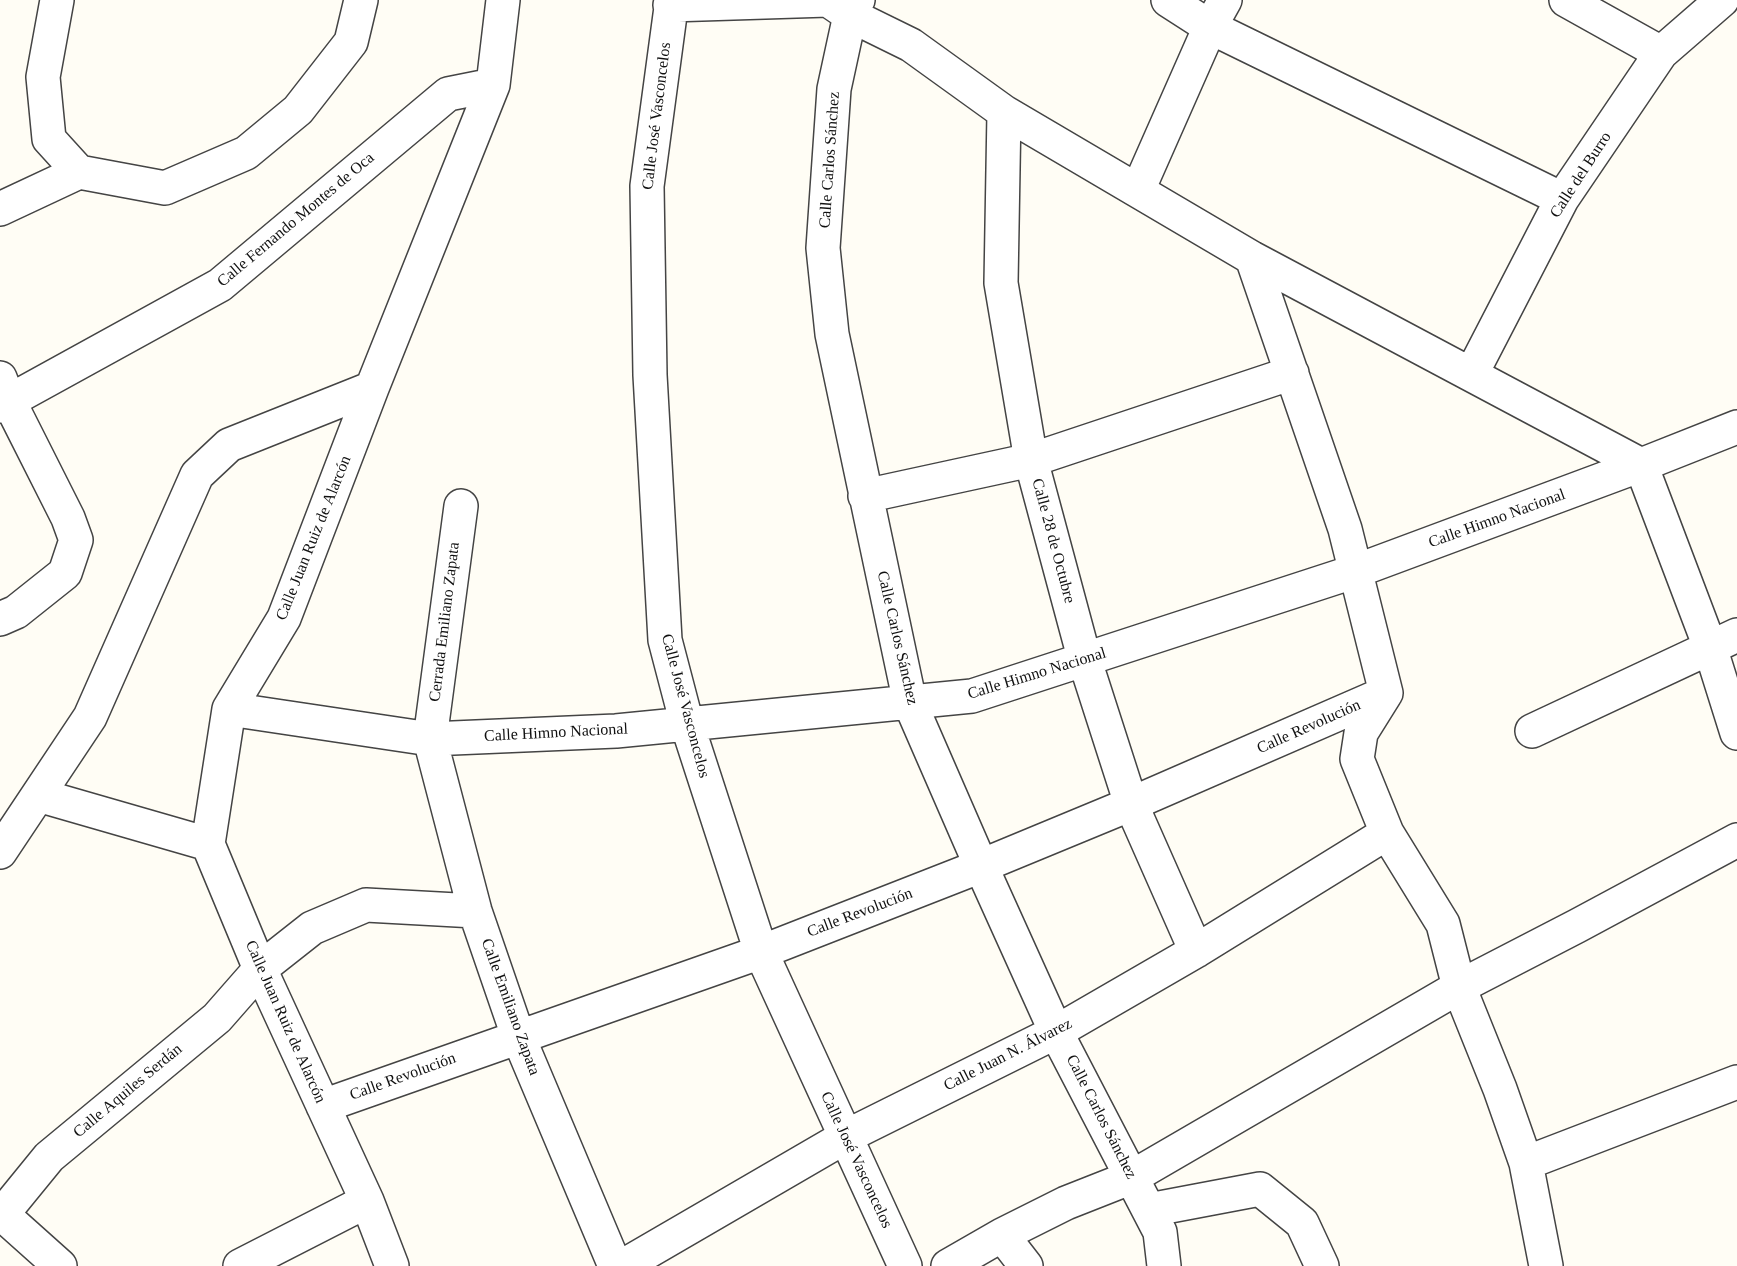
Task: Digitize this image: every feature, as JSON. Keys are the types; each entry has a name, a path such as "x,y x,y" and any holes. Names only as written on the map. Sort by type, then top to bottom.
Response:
{"street":[{"path":"57,0 43,77 49,139 79,172"},
{"path":"0,209 79,172 165,188 246,153 298,110 351,42 361,0"},
{"name":"Calle Juan Ruiz de Alarcón","path":"392,1266 367,1201 260,969 208,844 229,709 284,618 372,388 493,85 502,0"},
{"path":"671,3 828,0 854,8 1004,111 1252,258 1472,373 1641,465 1724,641 1737,733"},
{"path":"1168,0 1218,13 1562,199"},
{"path":"1566,0 1661,53"},
{"name":"Calle del Burro","path":"1472,373 1562,199 1661,53 1722,0"},
{"name":"Calle José Vasconcelos","path":"671,3 647,186 649,363 665,640 687,724 761,952 905,1266"},
{"name":"Calle Carlos Sánchez","path":"854,8 834,89 824,248 832,334 910,703 1056,1032 1160,1232 1164,1266"},
{"path":"1138,190 1218,13"},
{"name":"Calle Fernando Montes de Oca","path":"3,395 220,285 448,94 493,85"},
{"name":"Calle 28 de Octubre","path":"1004,111 1001,283 1031,460 1085,661 1131,804 1196,951"},
{"path":"1252,258 1345,529 1386,693 1361,733 1358,759 1387,833 1443,924 1459,987 1500,1089 1526,1163 1546,1266"},
{"path":"866,496 1031,460 1292,373"},
{"path":"0,852 90,717 197,475 229,445 372,388"},
{"path":"0,619 16,612 65,573 76,540 68,518 3,395"},
{"name":"Calle Himno Nacional","path":"229,709 430,739 616,730 972,696 1356,572 1737,427"},
{"name":"Cerrada Emiliano Zapata","path":"430,739 461,506"},
{"path":"1532,731 1724,641"},
{"name":"Calle Revolución","path":"323,1106 761,952 981,866 1131,804 1386,693"},
{"name":"Calle Emiliano Zapata","path":"430,739 476,911 518,1036 615,1266"},
{"path":"38,795 208,844"},
{"name":"Calle Juan N. Álvarez","path":"623,1266 845,1137 1056,1032 1196,951 1387,833"},
{"path":"948,1266 1002,1235 1066,1203 1132,1177 1459,987 1737,840"},
{"name":"Calle Aquiles Serdán","path":"1,1216 49,1157 217,1017 260,969 312,928 366,905 476,911"},
{"path":"1526,1163 1737,1082"},
{"path":"1149,1210 1260,1189 1302,1223 1322,1266"},
{"path":"240,1266 367,1201"},
{"path":"1,1216 60,1266"},
{"path":"1002,1235 1026,1266"}]}
